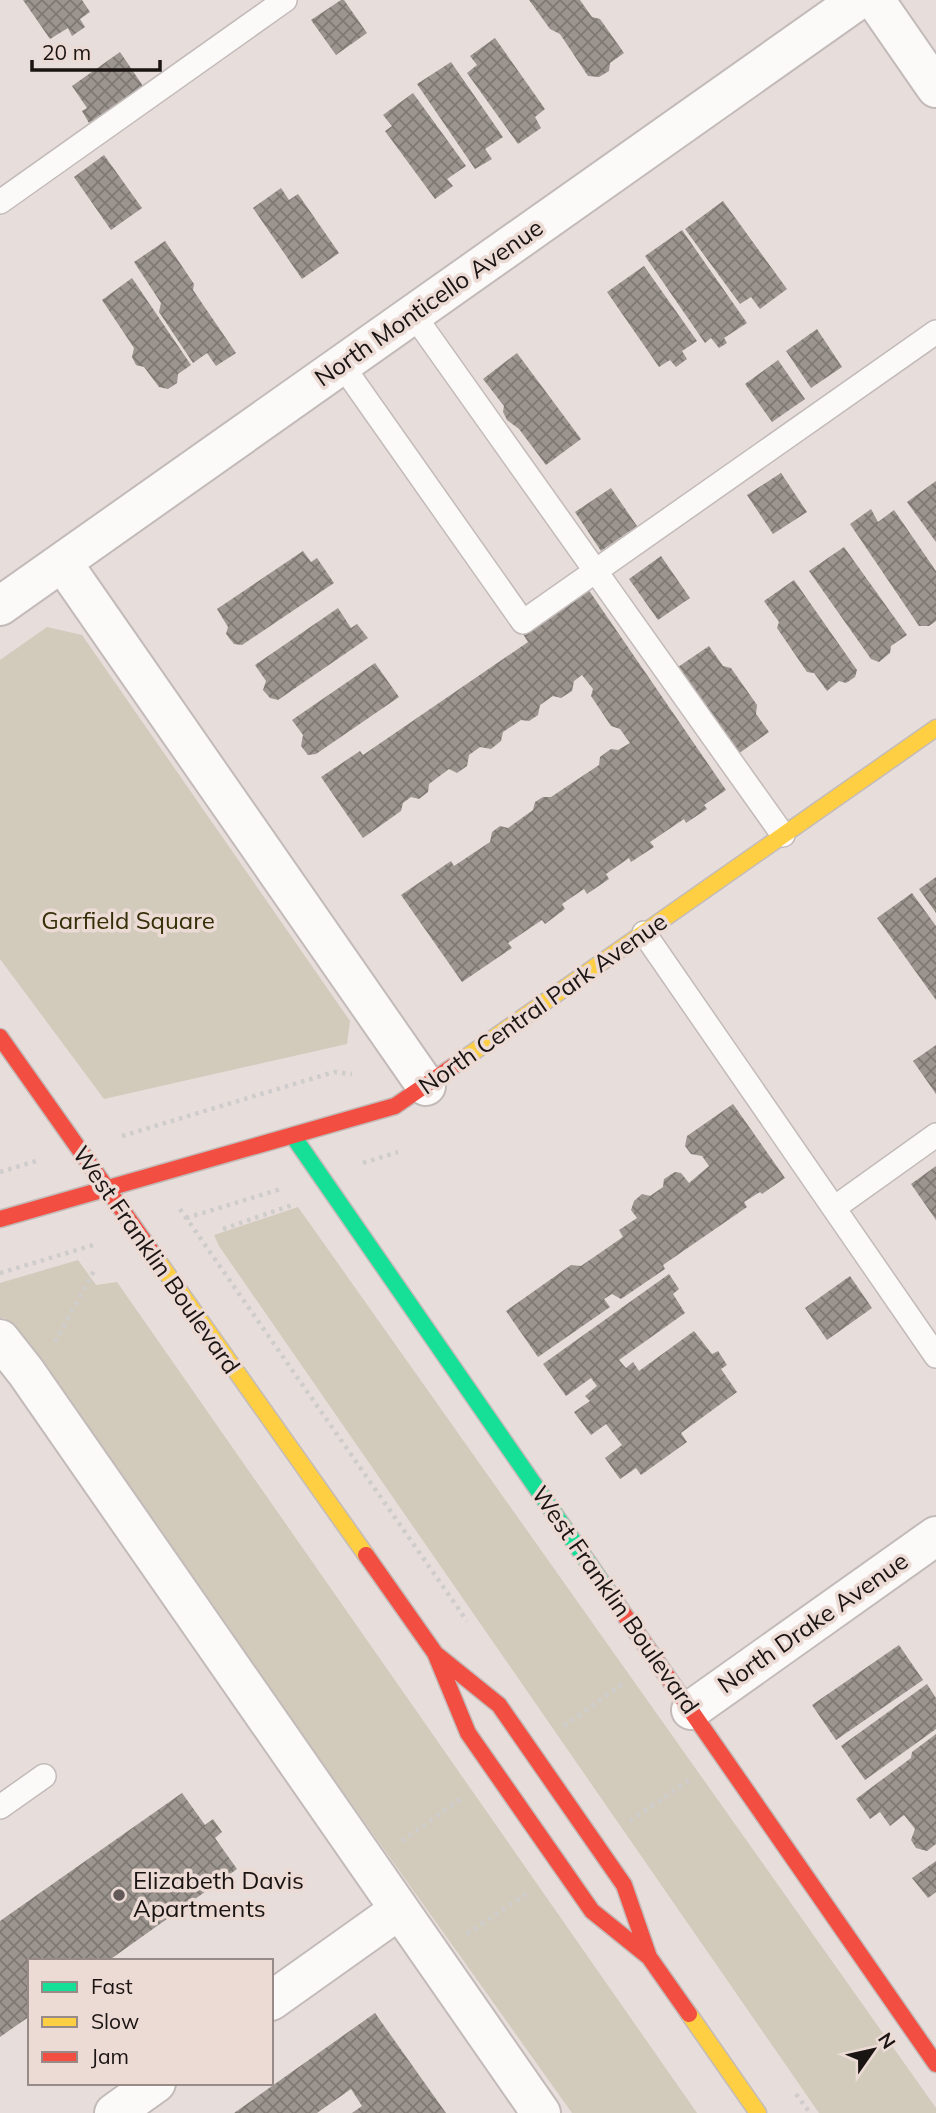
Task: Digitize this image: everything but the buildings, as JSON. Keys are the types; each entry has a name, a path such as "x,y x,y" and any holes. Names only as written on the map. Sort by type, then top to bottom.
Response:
{"street":[{"name":"North Monticello Avenue","path":"0,606 858,0"},
{"path":"875,0 936,88"},
{"path":"62,562 426,1086"},
{"name":"North Central Park Avenue","path":"0,1219 395,1106 936,728"},
{"name":"West Franklin Boulevard","path":"0,1037 435,1653 468,1733 592,1911 649,1957"},
{"name":"West Franklin Boulevard","path":"293,1136 936,2064"},
{"path":"0,1339 26,1372 541,2113"},
{"name":"North Drake Avenue","path":"691,1710 936,1536"},
{"name":"West Franklin Boulevard","path":"435,1653 499,1705 624,1885 649,1957 758,2113"},
{"path":"273,2000 399,1910"},
{"path":"114,2113 153,2085"}],"lane":[{"path":"0,202 285,0"},
{"path":"414,314 783,835"},
{"path":"342,365 523,622 936,332"},
{"path":"644,933 936,1356"},
{"path":"834,1208 936,1135"},
{"path":"0,1807 44,1776"}],"path":[{"path":"149,1128 334,1072"},
{"path":"363,1163 410,1148"},
{"path":"0,1172 21,1166"},
{"path":"210,1211 291,1186"},
{"path":"223,1228 299,1203"},
{"path":"0,1273 81,1249"},
{"path":"53,1345 95,1269"},
{"path":"554,1732 624,1682"},
{"path":"620,1828 698,1773"},
{"path":"392,1849 473,1791"},
{"path":"460,1939 538,1886"}],"green space":[{"name":"Garfield Square","path":"47,627 82,635 350,1021 347,1044 104,1099 0,959 0,660"},
{"path":"298,1207 936,2108 936,2113 819,2113 219,1246 214,1235"},
{"path":"78,1260 96,1285 117,1282 697,2113 572,2113 5,1318 0,1318 0,1283"}],"traffic: fast":[{"path":"293,1136 612,1597"}],"traffic: slow":[{"path":"455,1065 936,728"},
{"path":"156,1258 366,1555"},
{"path":"689,2014 758,2113"}],"traffic: jam":[{"path":"0,1037 156,1258"},
{"path":"0,1219 395,1106 455,1065"},
{"path":"366,1555 435,1653 468,1733 592,1911 649,1957"},
{"path":"612,1597 936,2064"},
{"path":"437,1655 499,1705 624,1885 649,1957 689,2014"}],"place":[{"name":"Elizabeth Davis Apartments","path":"119,1895"}]}
